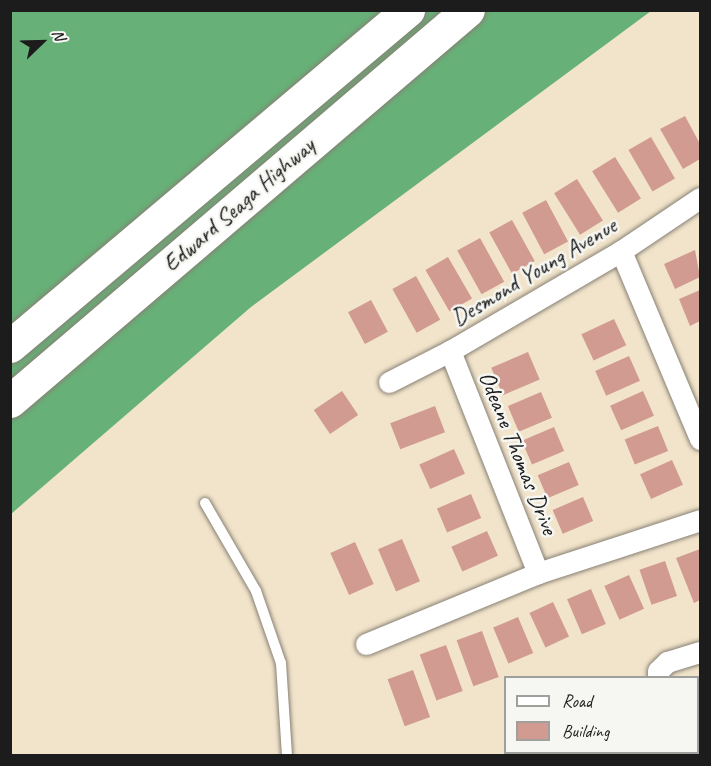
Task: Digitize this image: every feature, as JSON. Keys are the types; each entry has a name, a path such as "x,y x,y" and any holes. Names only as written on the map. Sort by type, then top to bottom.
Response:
{"highway":[{"name":"Edward Seaga Highway","path":"10,346 408,10"},
{"name":"Edward Seaga Highway","path":"10,401 468,10"}],"street":[{"name":"Desmond Young Avenue","path":"389,382 450,351 621,251 700,198"},
{"path":"621,251 700,440"},
{"name":"Odeane Thomas Drive","path":"450,351 538,573"},
{"path":"366,644 538,573 700,520"},
{"path":"658,676 658,671 667,662 700,652"}],"lane":[{"path":"205,503 256,591 281,663 287,756"}],"green space":[{"path":"11,11 651,11 251,307 11,514"}],"building":[{"path":"685,116 700,144 700,159 683,169 660,129"},
{"path":"651,137 675,179 652,192 628,150"},
{"path":"615,157 641,199 618,213 592,171"},
{"path":"577,179 603,221 580,235 554,193"},
{"path":"546,200 568,241 544,254 522,213"},
{"path":"512,220 535,261 512,274 489,233"},
{"path":"480,238 504,282 482,294 457,251"},
{"path":"695,250 700,277 675,289 664,264"},
{"path":"448,257 472,299 449,312 425,270"},
{"path":"416,276 440,320 417,333 392,289"},
{"path":"700,290 700,321 690,326 679,299"},
{"path":"371,300 388,332 365,344 348,312"},
{"path":"614,319 626,345 594,360 581,334"},
{"path":"528,352 540,380 503,395 491,368"},
{"path":"629,356 640,381 606,396 595,371"},
{"path":"342,391 358,415 330,434 314,410"},
{"path":"643,391 654,416 621,430 610,406"},
{"path":"541,392 552,418 519,432 508,406"},
{"path":"435,406 445,432 400,449 390,423"},
{"path":"658,426 668,451 635,465 625,439"},
{"path":"554,427 564,451 532,465 522,441"},
{"path":"454,449 465,474 430,489 419,464"},
{"path":"672,460 683,485 651,499 640,474"},
{"path":"569,462 579,485 547,498 538,475"},
{"path":"471,494 481,518 447,532 437,508"},
{"path":"583,497 593,521 563,534 553,510"},
{"path":"487,531 498,556 462,572 451,547"},
{"path":"402,539 420,581 396,592 378,549"},
{"path":"355,542 374,584 349,595 330,553"},
{"path":"700,549 700,600 694,603 676,558"},
{"path":"665,561 677,596 652,605 639,570"},
{"path":"629,575 644,609 619,620 604,586"},
{"path":"591,589 606,624 582,634 567,599"},
{"path":"553,602 569,636 545,647 529,613"},
{"path":"518,617 533,653 508,663 493,628"},
{"path":"482,631 499,677 473,686 457,640"},
{"path":"446,645 463,691 436,701 420,655"},
{"path":"413,670 430,717 405,726 388,679"}]}
